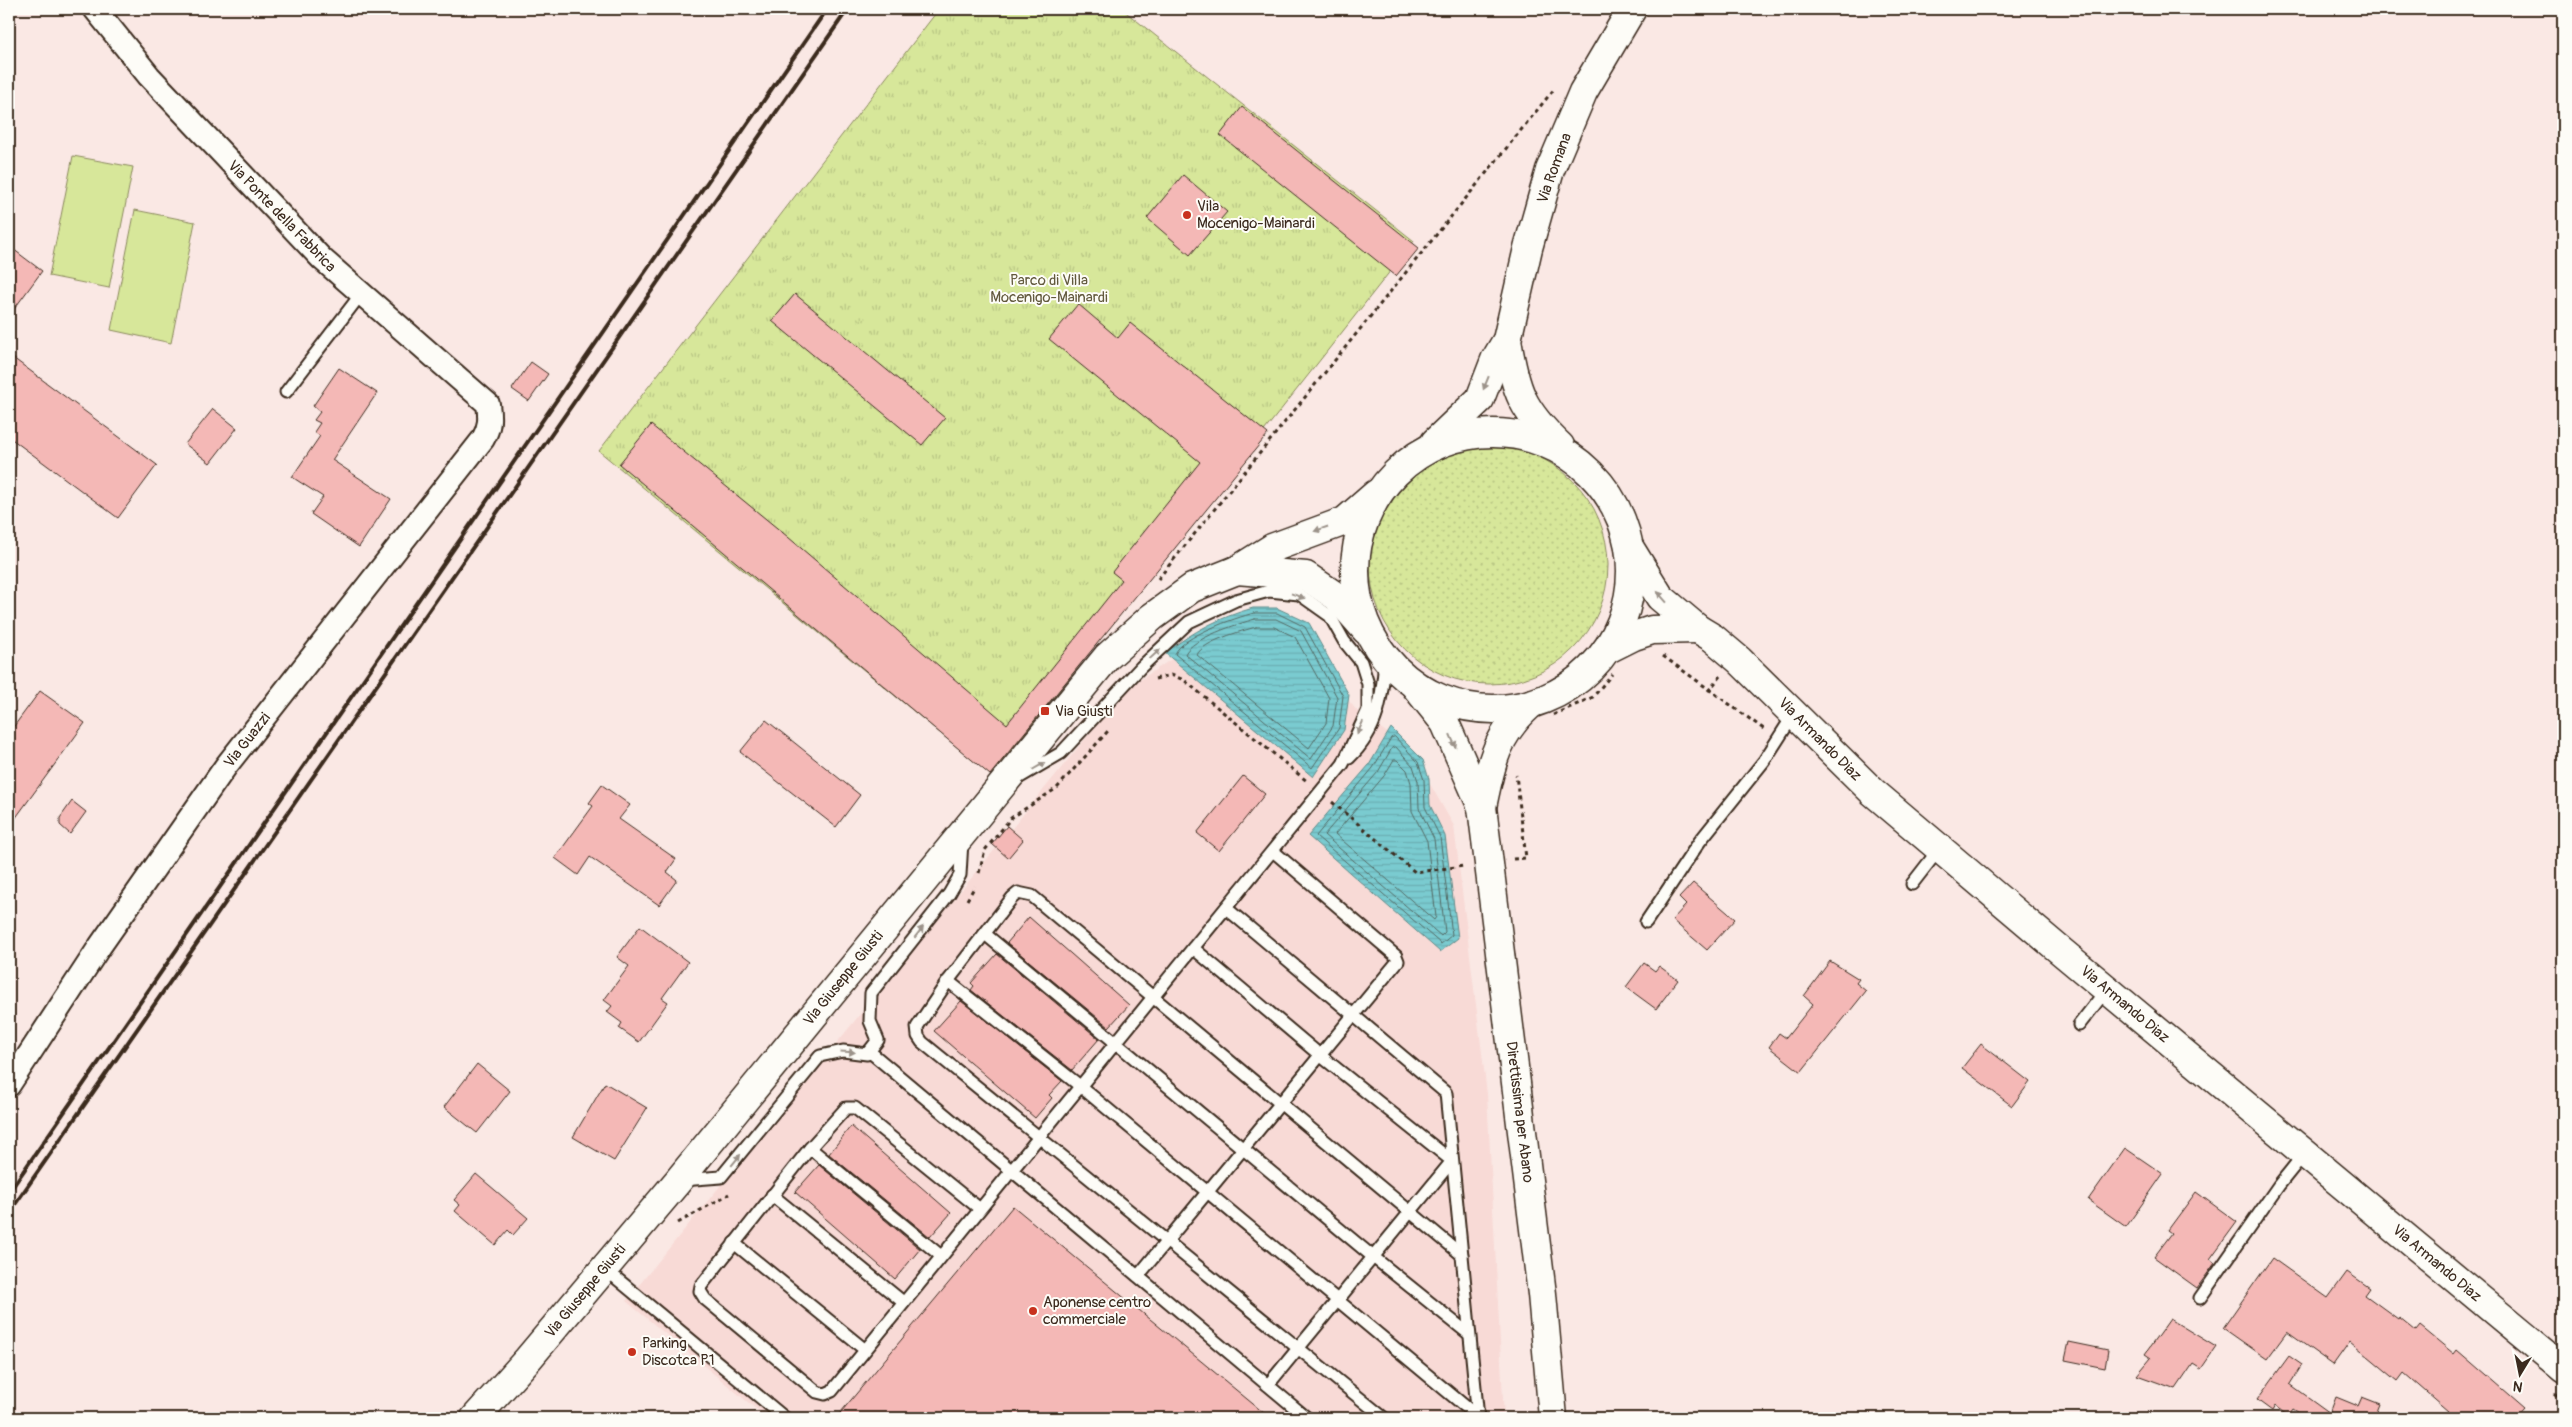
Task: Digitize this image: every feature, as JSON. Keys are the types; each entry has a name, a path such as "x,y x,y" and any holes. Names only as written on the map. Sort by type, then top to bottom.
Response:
{"main road":[{"name":"Via Romana","path":"1566,452 1539,426 1520,398 1511,366 1508,340 1528,248 1550,170 1584,92 1632,9"},
{"name":"Via Romana","path":"1429,447 1480,399 1495,360 1508,340"},
{"path":"1612,659 1632,585 1631,550 1619,512 1614,503 1597,478 1566,452 1522,435 1475,432 1429,447 1409,459 1391,475 1376,494 1357,537 1356,546 1354,584 1366,630 1385,660 1416,686 1452,704 1491,710 1541,710 1574,684 1612,659 1634,636 1652,630 1698,629"},
{"name":"Via Giuseppe Giusti","path":"475,1418 678,1181 1107,657 1152,617 1192,588 1237,570 1272,548 1345,521 1376,494"},
{"name":"Via Armando Diaz","path":"1631,550 1660,598 1737,658 1873,792 2563,1368"},
{"name":"Via Giuseppe Giusti","path":"1237,570 1306,576 1338,597 1366,630"},
{"name":"Direttissima per Abano","path":"1416,686 1445,723 1482,807 1542,1294 1553,1418"},
{"name":"Direttissima per Abano","path":"1482,807 1491,763 1503,734 1516,718 1541,710"}],"street":[{"name":"Via Ponte della Fabbrica","path":"95,9 169,97 322,259 488,404"},
{"name":"Via Guazzi","path":"9,1086 100,946 226,766 483,439 489,429 488,404"}],"lane":[{"path":"286,392 361,294"},
{"path":"997,790 1061,753 1141,666 1189,622 1236,600 1269,591 1299,594 1330,616 1344,641 1360,662 1368,684 1368,710 1343,764"},
{"path":"980,1209 855,1108 846,1108 810,1148 734,1243 701,1286 701,1294 817,1392 825,1394 832,1391 864,1349 980,1209 1194,948 1343,764 1363,745 1377,717 1385,660"},
{"path":"1646,922 1700,841 1764,761 1794,714"},
{"path":"678,1181 720,1177 820,1056 844,1051 867,1054 878,1040 870,1021 871,993 949,894 960,876 963,831"},
{"path":"1912,884 1940,848"},
{"path":"1138,1276 1398,961 1396,956 1273,851"},
{"path":"1384,1418 922,1042 918,1036 917,1027 919,1022 948,981 1018,893 1032,896 1462,1255"},
{"path":"1226,908 1446,1093 1478,1418"},
{"path":"985,934 1372,1256 1470,1334"},
{"path":"1194,948 1320,1056 1452,1161"},
{"path":"948,981 1080,1086 1478,1418"},
{"path":"2079,1025 2107,989"},
{"path":"869,1051 1307,1418"},
{"path":"810,1148 941,1256"},
{"path":"2200,1298 2279,1185 2305,1153"},
{"path":"1268,1385 1372,1256 1452,1161"},
{"path":"772,1195 903,1302"},
{"path":"734,1243 864,1349"},
{"path":"604,1268 785,1418"}],"path":[{"path":"1152,587 1557,86"},
{"path":"1658,653 1777,738"},
{"path":"1541,710 1593,697 1612,659"},
{"path":"1171,675 1184,680 1197,689 1313,787"},
{"path":"1515,770 1526,858"},
{"path":"1341,809 1415,872 1449,868"}],"shaded area":[{"path":"1199,641 1316,662 1358,712 1410,749 1454,826 1487,1094 1504,1418 767,1418 626,1301 1125,690"}],"green space":[{"name":"Parco di Villa Mocenigo-Mainardi","path":"939,9 1122,9 1414,241 992,776 599,451"},
{"path":"73,156 133,167 109,288 49,276"},
{"path":"135,210 195,222 171,343 111,330"},
{"path":"1477,446 1501,446 1524,451 1545,460 1565,473 1581,489 1594,509 1603,530 1608,553 1606,588 1599,611 1581,641 1565,657 1545,670 1524,679 1501,684 1477,684 1454,679 1433,670 1413,657 1397,641 1384,621 1375,600 1370,577 1370,553 1375,530 1384,509 1397,489 1413,473 1433,460 1454,451"}],"water":[{"path":"1253,608 1277,608 1309,623 1349,695 1344,730 1313,777 1165,653 1207,626"},
{"path":"1391,728 1423,760 1429,779 1430,805 1445,836 1458,938 1440,952 1308,836 1369,765"}],"building":[{"path":"1242,107 1419,248 1396,276 1220,135"},
{"name":"Vila Mocenigo-Mainardi","path":"1183,175 1227,212 1190,255 1147,218"},
{"path":"9,246 42,271 9,316"},
{"path":"795,294 945,418 922,445 772,321"},
{"path":"1078,304 1118,338 1130,323 1268,434 990,775 619,464 651,425 788,537 1007,724 1122,580 1112,572 1200,462 1049,339"},
{"path":"9,355 157,465 118,518 9,437"},
{"path":"531,362 548,374 529,401 512,389"},
{"path":"339,368 377,393 332,460 391,499 359,547 311,514 323,497 292,477 320,436 314,432 320,423 314,420 320,412 313,406"},
{"path":"213,409 237,428 210,463 185,444"},
{"path":"40,691 85,723 9,827 9,733"},
{"path":"766,720 860,795 836,827 740,752"},
{"path":"1243,776 1265,794 1219,851 1197,833"},
{"path":"602,785 630,805 619,819 676,859 667,872 677,880 659,905 590,857 578,875 555,858 593,806 589,803"},
{"path":"72,801 86,812 70,834 60,825 60,818"},
{"path":"1007,826 1023,840 1008,858 992,844"},
{"path":"1693,883 1735,919 1707,950 1672,920 1686,905 1679,898"},
{"path":"1029,917 1129,1005 1109,1027 1007,943"},
{"path":"640,926 688,962 662,998 668,1002 639,1042 619,1028 622,1023 607,1012 612,1006 604,1000 629,966 617,957"},
{"path":"997,954 1099,1039 1072,1070 971,990 974,986 971,983"},
{"path":"1830,961 1859,979 1856,983 1866,991 1801,1072 1769,1047 1779,1033 1786,1038 1813,1004 1804,996"},
{"path":"1644,963 1655,971 1659,966 1678,980 1656,1009 1626,987"},
{"path":"961,1001 1062,1081 1049,1095 1052,1098 1035,1118 934,1031"},
{"path":"1981,1044 2030,1082 2012,1106 1962,1068"},
{"path":"477,1064 510,1091 477,1133 444,1107"},
{"path":"605,1083 647,1108 614,1161 573,1137"},
{"path":"851,1126 951,1213 930,1237 829,1154"},
{"path":"2125,1148 2163,1174 2126,1227 2088,1200"},
{"path":"819,1165 920,1249 895,1279 795,1192"},
{"path":"476,1174 528,1218 513,1235 508,1230 495,1245 455,1211 460,1205 454,1200"},
{"path":"2196,1192 2237,1222 2210,1259 2215,1263 2197,1288 2154,1257 2172,1233 2168,1230"},
{"name":"Aponense centro commerciale","path":"1013,1206 1270,1418 836,1418"},
{"path":"2272,1258 2328,1298 2347,1272 2370,1288 2365,1295 2398,1319 2399,1317 2416,1331 2420,1326 2454,1354 2457,1350 2524,1408 2515,1418 2456,1418 2404,1373 2398,1381 2350,1341 2333,1365 2287,1332 2267,1359 2223,1328"},
{"path":"2170,1319 2216,1347 2201,1369 2193,1364 2176,1389 2137,1375 2151,1358 2145,1354"},
{"path":"2069,1342 2108,1350 2105,1368 2065,1360"},
{"path":"2289,1356 2302,1365 2290,1384 2330,1413 2336,1397 2358,1406 2362,1397 2380,1404 2376,1414 2386,1418 2307,1418 2293,1409 2288,1416 2275,1406 2272,1411 2257,1400"}],"railway":[{"path":"9,1192 827,9"},
{"path":"9,1213 848,9"}],"place":[{"name":"Vila Mocenigo-Mainardi","path":"1187,215"},
{"name":"Via Giusti","path":"1045,711"},
{"name":"Aponense centro commerciale","path":"1033,1311"},
{"name":"Parking Discotca P1","path":"632,1352"}]}
